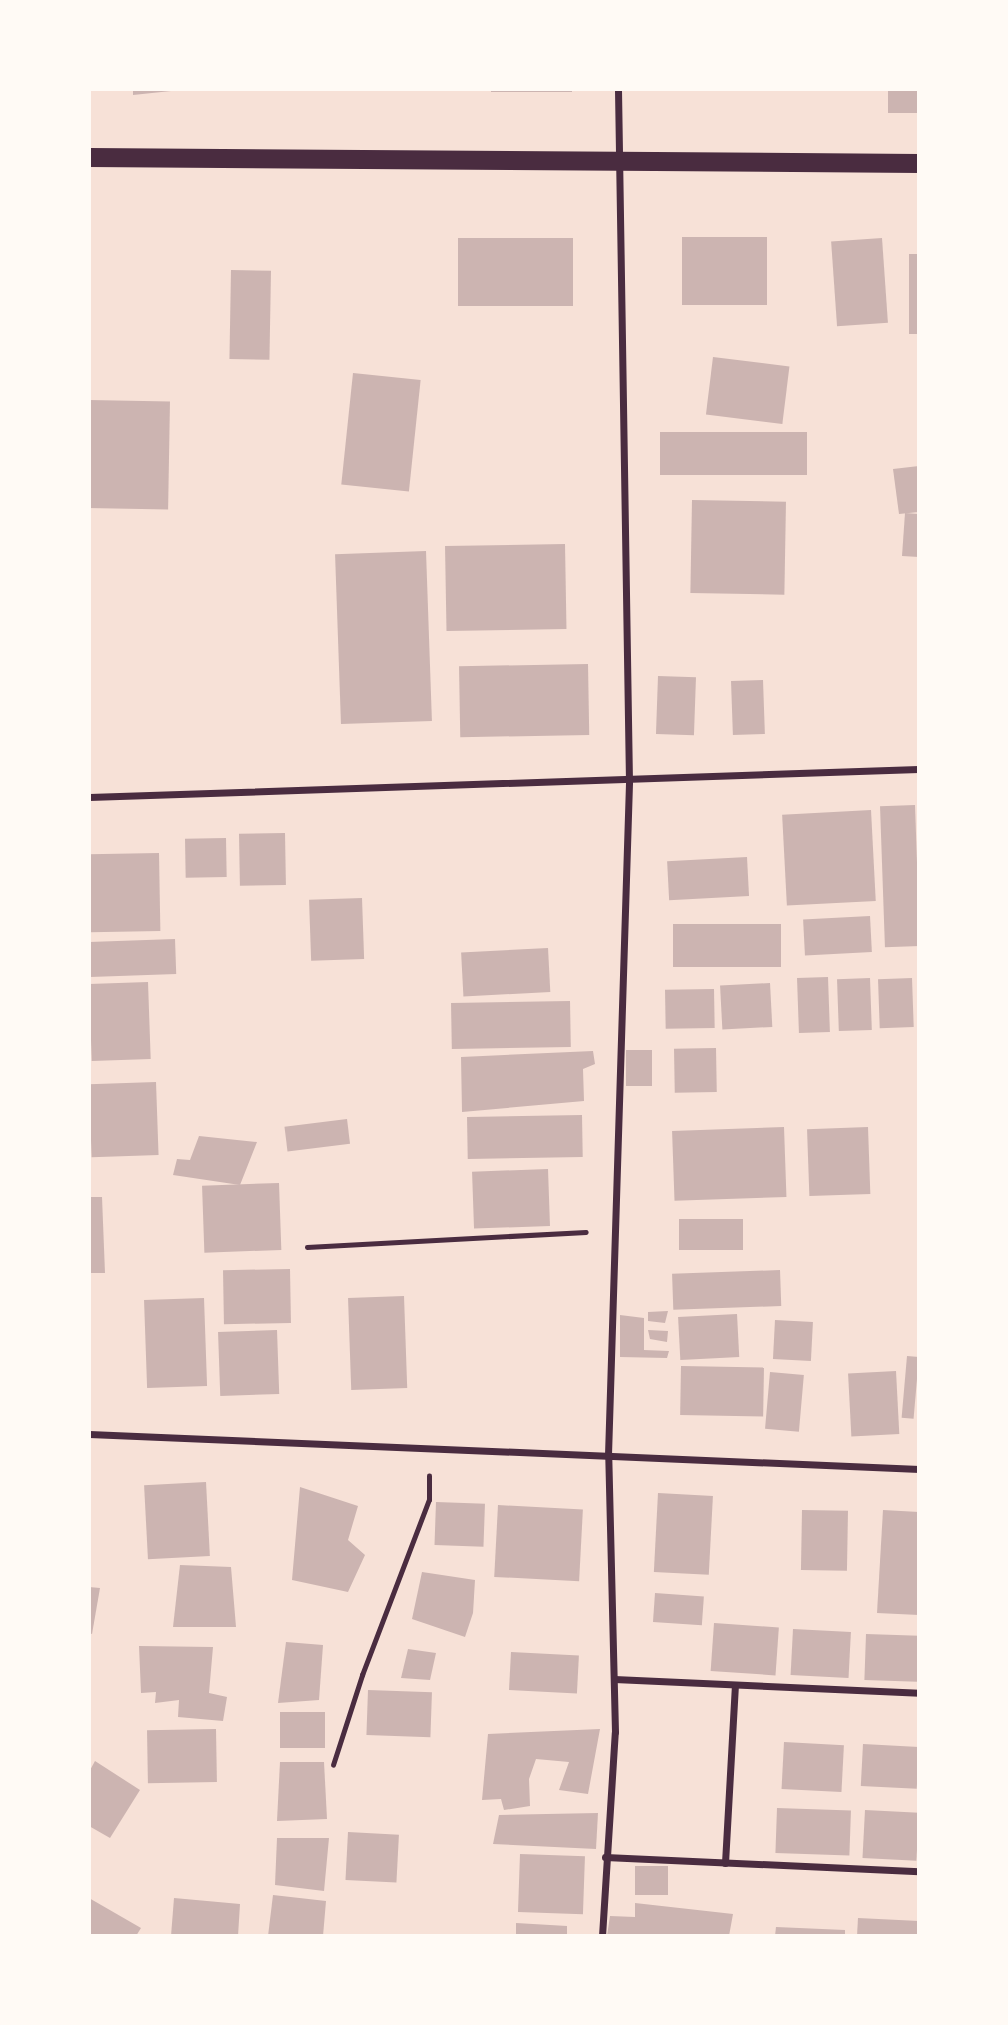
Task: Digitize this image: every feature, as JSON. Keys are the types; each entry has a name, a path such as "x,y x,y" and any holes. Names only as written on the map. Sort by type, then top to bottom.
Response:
{"highway":[{"path":"89,157 618,164 919,163"}],"street":[{"path":"601,1936 615,1732 608,1455 629,782 618,89"},
{"path":"89,797 629,782 919,769"},
{"path":"89,1434 430,1451 608,1455 919,1469"},
{"path":"614,1679 919,1693"},
{"path":"725,1863 735,1686"},
{"path":"605,1857 919,1871"}],"path":[{"path":"307,1247 614,1230"},
{"path":"333,1765 362,1675 429,1500 430,1451"}],"building":[{"path":"133,89 171,89 171,91 133,95"},
{"path":"491,89 572,89 572,92 491,92"},
{"path":"888,89 919,89 919,113 888,113"},
{"path":"682,237 767,237 767,305 682,305"},
{"path":"458,238 573,238 573,306 458,306"},
{"path":"882,238 888,323 837,326 831,242"},
{"path":"909,254 919,254 919,334 909,334"},
{"path":"231,270 271,271 269,360 229,359"},
{"path":"713,357 789,366 782,424 706,415"},
{"path":"353,373 421,380 409,491 341,484"},
{"path":"89,400 170,401 168,509 89,508"},
{"path":"660,432 807,432 807,475 660,475"},
{"path":"919,466 919,512 899,514 893,469"},
{"path":"692,500 786,502 784,595 690,593"},
{"path":"905,513 919,514 919,557 902,556"},
{"path":"565,544 566,629 447,631 445,546"},
{"path":"426,551 432,721 341,724 335,554"},
{"path":"588,664 589,735 460,737 459,666"},
{"path":"658,676 696,677 694,735 656,734"},
{"path":"763,680 765,734 733,735 731,681"},
{"path":"915,805 919,946 885,947 880,806"},
{"path":"871,810 876,901 787,906 782,815"},
{"path":"285,833 286,885 240,886 239,834"},
{"path":"226,838 227,877 186,878 185,839"},
{"path":"159,853 160,931 90,932 89,854"},
{"path":"747,857 749,896 669,900 667,861"},
{"path":"362,898 364,959 311,961 309,900"},
{"path":"870,916 872,952 805,955 803,920"},
{"path":"673,924 781,924 781,967 673,967"},
{"path":"175,939 176,974 90,977 89,942"},
{"path":"548,948 550,992 463,996 461,953"},
{"path":"828,977 830,1032 799,1033 797,978"},
{"path":"870,978 872,1030 839,1031 837,979"},
{"path":"912,978 914,1027 880,1028 878,979"},
{"path":"148,982 151,1059 92,1061 89,984"},
{"path":"770,983 772,1027 722,1030 720,986"},
{"path":"714,989 715,1028 666,1029 665,990"},
{"path":"570,1001 571,1047 452,1049 451,1003"},
{"path":"716,1048 717,1092 675,1093 674,1049"},
{"path":"626,1050 652,1050 652,1086 626,1086"},
{"path":"593,1051 595,1064 583,1069 584,1101 462,1112 461,1057"},
{"path":"156,1082 159,1155 92,1157 89,1084"},
{"path":"582,1115 583,1157 468,1159 467,1117"},
{"path":"347,1119 350,1144 288,1151 284,1127"},
{"path":"784,1127 786,1197 675,1201 672,1131"},
{"path":"868,1127 870,1194 809,1196 807,1129"},
{"path":"199,1136 257,1142 240,1185 173,1175 177,1159 190,1160"},
{"path":"548,1169 550,1226 474,1229 472,1172"},
{"path":"279,1183 281,1250 204,1253 202,1186"},
{"path":"89,1197 102,1197 105,1273 89,1273"},
{"path":"679,1219 743,1219 743,1250 679,1250"},
{"path":"290,1269 291,1323 224,1324 223,1270"},
{"path":"780,1270 781,1306 673,1310 672,1274"},
{"path":"404,1296 407,1388 351,1390 348,1298"},
{"path":"204,1298 207,1386 147,1388 144,1300"},
{"path":"668,1311 665,1323 648,1321 648,1312"},
{"path":"737,1314 739,1357 680,1360 678,1317"},
{"path":"620,1315 644,1318 644,1350 669,1351 667,1358 620,1357"},
{"path":"775,1320 813,1322 811,1361 773,1359"},
{"path":"277,1330 279,1394 220,1396 218,1332"},
{"path":"648,1330 668,1331 667,1342 650,1339"},
{"path":"907,1356 919,1357 914,1419 902,1418"},
{"path":"681,1366 764,1367 763,1416 680,1415"},
{"path":"896,1371 899,1434 851,1436 848,1374"},
{"path":"770,1372 804,1375 799,1432 765,1429"},
{"path":"206,1482 210,1556 148,1559 144,1485"},
{"path":"300,1487 358,1506 348,1540 365,1555 348,1592 292,1580"},
{"path":"658,1493 713,1496 709,1575 654,1572"},
{"path":"436,1502 485,1504 483,1547 434,1545"},
{"path":"498,1505 583,1509 579,1581 494,1577"},
{"path":"802,1510 848,1511 847,1571 801,1570"},
{"path":"883,1510 919,1512 919,1615 877,1613"},
{"path":"180,1565 231,1567 236,1627 173,1627"},
{"path":"422,1572 475,1580 473,1613 465,1637 412,1619"},
{"path":"89,1587 100,1588 92,1634 89,1633"},
{"path":"655,1593 704,1596 702,1625 653,1622"},
{"path":"714,1623 779,1628 775,1675 711,1671"},
{"path":"793,1629 851,1632 849,1678 791,1675"},
{"path":"866,1634 919,1636 917,1682 864,1680"},
{"path":"286,1642 323,1645 319,1700 278,1703"},
{"path":"139,1646 213,1647 209,1693 227,1697 223,1721 178,1717 179,1700 155,1703 156,1692 141,1693"},
{"path":"408,1649 436,1653 430,1680 401,1678"},
{"path":"511,1652 579,1656 577,1694 509,1690"},
{"path":"368,1690 432,1692 430,1737 366,1735"},
{"path":"280,1712 325,1712 325,1748 280,1748"},
{"path":"216,1729 217,1782 148,1783 147,1730"},
{"path":"600,1729 588,1794 559,1790 569,1762 536,1759 529,1779 530,1806 504,1810 501,1799 482,1800 488,1734"},
{"path":"784,1742 844,1745 841,1792 782,1789"},
{"path":"863,1744 919,1747 917,1789 861,1786"},
{"path":"95,1761 140,1790 110,1838 89,1826 89,1772"},
{"path":"280,1762 324,1762 327,1819 277,1821"},
{"path":"777,1808 851,1811 849,1856 775,1853"},
{"path":"865,1810 919,1813 916,1861 862,1858"},
{"path":"598,1813 596,1849 493,1844 499,1815"},
{"path":"348,1832 399,1835 396,1883 345,1880"},
{"path":"277,1838 329,1838 324,1891 275,1885"},
{"path":"520,1854 585,1856 583,1914 518,1912"},
{"path":"635,1866 668,1866 668,1895 635,1895"},
{"path":"273,1895 326,1901 323,1936 268,1936"},
{"path":"89,1898 141,1928 136,1936 89,1936"},
{"path":"174,1898 240,1904 238,1936 171,1936"},
{"path":"635,1903 733,1914 729,1936 607,1936 610,1916 635,1917"},
{"path":"858,1918 919,1921 919,1936 857,1936"},
{"path":"516,1923 567,1926 567,1936 516,1936"},
{"path":"776,1927 845,1930 845,1936 775,1936"}]}
